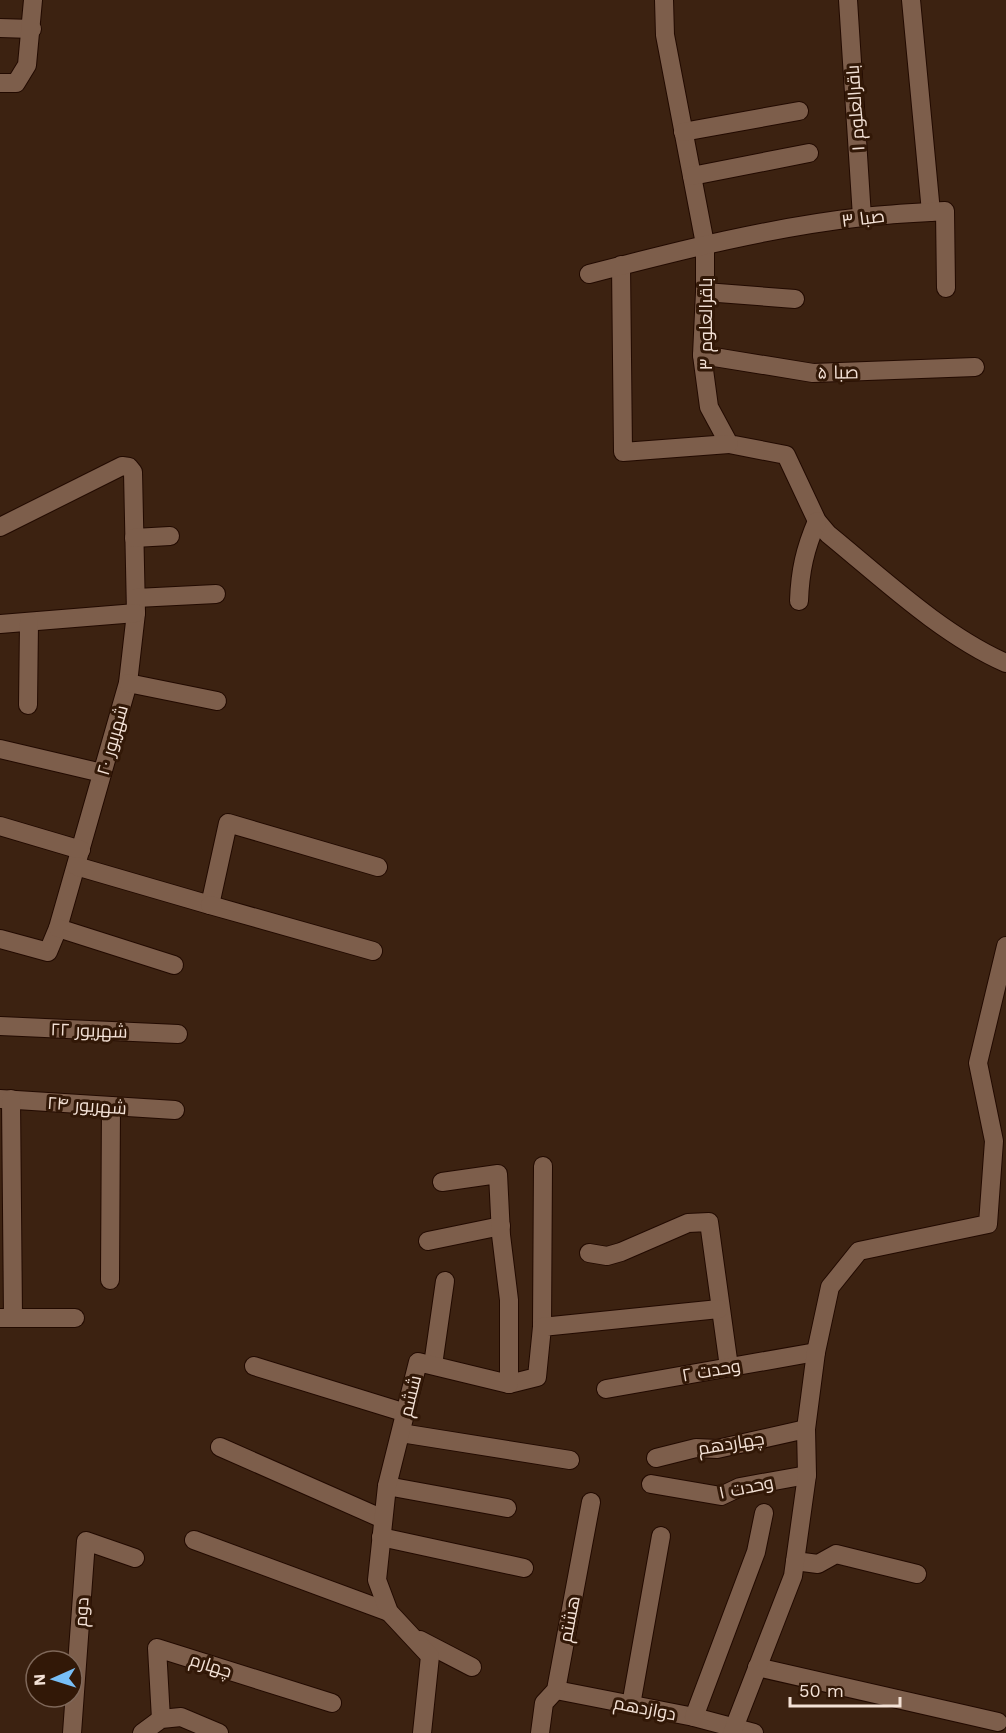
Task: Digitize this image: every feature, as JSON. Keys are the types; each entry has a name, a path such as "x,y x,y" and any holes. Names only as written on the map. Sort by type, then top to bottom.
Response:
{"street":[{"path":"0,83 16,82 27,65 33,0"},
{"name":"باقرالعلوم ۳","path":"664,0 665,35 705,244 702,355 710,407 729,444"},
{"name":"باقرالعلوم ۱","path":"848,0 862,217"},
{"path":"911,0 931,212 945,211 946,288"},
{"path":"0,28 32,29"},
{"path":"683,132 799,111"},
{"path":"692,176 809,153"},
{"name":"صبا ۳","path":"589,274 705,244 862,217 931,212"},
{"path":"621,266 622,452 729,444 786,454 817,521 828,534 926,614 989,656 1006,663"},
{"path":"705,292 795,299"},
{"name":"صبا ۵","path":"702,355 813,373 975,367"},
{"name":"شهریور ۲۰","path":"0,527 122,466 129,467 133,472 136,605 128,683 58,928 48,952 0,939"},
{"path":"799,601 800,575 806,548 817,521"},
{"path":"134,538 170,536"},
{"path":"0,624 29,623 216,594"},
{"path":"28,705 29,623"},
{"path":"128,683 217,701"},
{"path":"0,749 102,772"},
{"path":"210,904 228,823 378,867"},
{"path":"0,826 78,858 210,904 373,951"},
{"path":"58,928 174,965"},
{"path":"732,1730 793,1576 807,1475 806,1429 816,1352 830,1287 859,1251 988,1224 994,1141 978,1063 1006,945"},
{"name":"شهریور ۲۲","path":"0,1026 178,1034"},
{"path":"6,1099 6,1317 75,1318"},
{"name":"شهریور ۲۴","path":"6,1099 175,1110"},
{"path":"110,1280 111,1106"},
{"path":"442,1182 498,1174 509,1300 509,1384 537,1377 542,1328 543,1166"},
{"path":"589,1253 607,1256 688,1223 709,1222 719,1309 729,1367"},
{"path":"428,1241 501,1226"},
{"path":"433,1365 445,1281"},
{"path":"542,1328 719,1309"},
{"name":"وحدت ۲","path":"606,1389 816,1352"},
{"name":"ششم","path":"422,1733 430,1656 389,1612 377,1580 387,1486 418,1362 509,1384"},
{"path":"254,1366 406,1413"},
{"name":"چهاردهم","path":"656,1458 696,1448 717,1449 806,1429"},
{"path":"401,1433 570,1460"},
{"path":"220,1447 382,1528 524,1568"},
{"name":"وحدت ۱","path":"651,1484 721,1496 740,1487 807,1475"},
{"path":"387,1486 507,1508"},
{"name":"هشتم","path":"540,1733 544,1703 556,1690 591,1502"},
{"path":"694,1718 756,1552 764,1513"},
{"path":"631,1705 661,1536"},
{"path":"194,1540 389,1612"},
{"name":"دوم","path":"72,1733 86,1542 135,1558"},
{"path":"795,1561 818,1564 836,1554 917,1574"},
{"path":"412,1636 472,1667"},
{"name":"چهارم","path":"161,1719 157,1648 332,1703"},
{"path":"757,1667 999,1722"},
{"name":"دوازدهم","path":"556,1690 694,1718 732,1730 754,1733"},
{"path":"142,1733 161,1719 181,1717 219,1733"}]}
